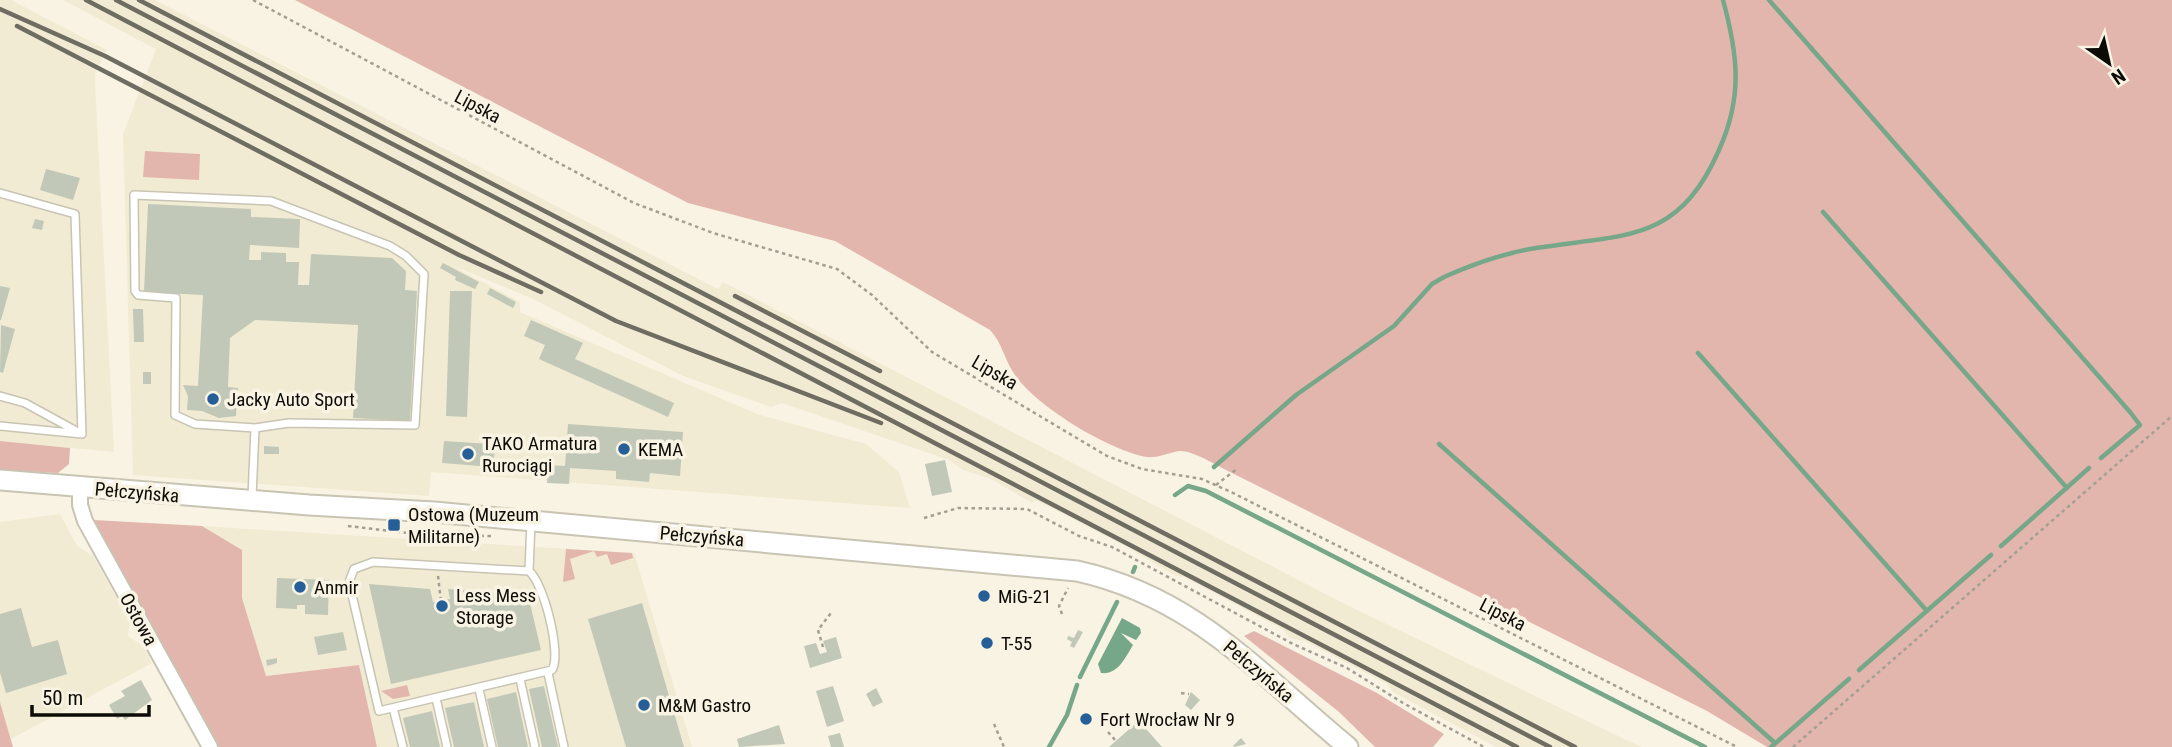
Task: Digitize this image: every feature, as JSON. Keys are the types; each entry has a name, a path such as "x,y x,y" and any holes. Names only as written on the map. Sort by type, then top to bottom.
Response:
{"main road":[{"name":"Pełczyńska","path":"0,480 434,512 1068,569 1107,578 1165,601 1204,625 1343,746"}],"street":[{"name":"Ostowa","path":"80,486 80,505 85,521 210,747"}],"lane":[{"path":"0,193 75,214 82,433"},
{"path":"134,195 271,201 390,246 406,256 424,274 415,425 289,423 255,428 195,424 175,415 176,298 138,295 135,292 134,195"},
{"path":"0,396 25,403 82,433"},
{"path":"0,426 82,433"},
{"path":"252,500 255,428"},
{"path":"529,571 531,522"},
{"path":"366,562 529,571 539,582 557,656 548,673 379,711 349,582 351,575 366,562"},
{"path":"548,673 564,747"},
{"path":"520,679 536,747"},
{"path":"479,689 492,747"},
{"path":"436,698 447,747"},
{"path":"394,708 403,747"}],"path":[{"name":"Lipska","path":"253,0 634,203 713,233 837,269 872,295 932,352 1107,456 1142,469 1202,479 1216,485 1737,747"},
{"path":"1793,747 2172,416"},
{"path":"1216,485 1238,468"},
{"path":"924,518 958,508 1027,509 1079,536 1112,547 1293,644 1347,668 1403,703 1484,747"},
{"path":"439,566 441,601"},
{"path":"1062,614 1059,606 1070,585"},
{"path":"823,647 818,629 831,613"},
{"path":"1181,692 1189,694"},
{"path":"995,724 1004,747"},
{"path":"1108,732 1116,741"}],"shaded area":[{"path":"0,0 11,0 107,50 95,74 95,83 114,452 0,441"},
{"path":"63,0 155,0 718,289 723,282 1343,603 1641,747 1496,747 1393,692 1387,684 1305,641 1289,638 1284,630 1184,577 1176,576 1056,510 1034,500 1032,503 991,479 963,470 949,460 782,403 771,407 683,376 529,297 451,265 520,302 520,312 757,414 866,444 899,472 910,508 431,472 429,496 133,475 123,134 156,49"},
{"path":"295,0 2172,0 2172,747 1767,747 1707,711 1204,458 1184,451 1147,457 1113,446 1094,436 1054,412 1023,385 990,330 835,241 688,203"},
{"path":"145,151 200,154 199,180 143,177"},
{"path":"0,441 70,448 69,464 58,473 0,470"},
{"path":"60,514 77,546 93,556 130,622 128,636 143,646 152,663 11,739 0,702 0,522"},
{"path":"94,520 202,526 242,550 242,598 266,676 359,665 377,747 219,747"},
{"path":"202,526 634,553 692,747 377,747 359,665 266,676 242,598 242,550"},
{"path":"566,549 632,553 633,558 611,565 607,554 597,557 594,551 570,559 575,579 563,582"},
{"path":"1122,618 1140,628 1141,633 1136,640 1121,633 1133,645 1116,668 1101,673 1098,664"},
{"path":"1254,631 1377,693 1444,734 1433,747 1375,747 1339,712 1244,636"},
{"path":"407,685 410,696 393,699 381,691"},
{"path":"0,702 13,747 0,747"}],"building":[{"path":"46,169 80,178 73,200 40,190"},
{"path":"148,204 251,209 251,217 300,219 299,248 250,245 249,260 261,260 261,252 286,253 286,262 299,262 298,285 309,285 311,254 392,258 406,271 405,290 417,291 410,421 353,418 358,325 255,320 230,338 228,387 238,388 236,416 219,418 202,411 187,410 188,396 183,385 198,386 203,295 144,292"},
{"path":"35,219 44,221 42,230 32,228"},
{"path":"443,263 479,282 475,289 455,280 456,277 440,268"},
{"path":"0,286 10,288 1,320 0,320"},
{"path":"490,288 516,302 513,308 487,294"},
{"path":"450,291 472,291 467,417 446,416"},
{"path":"133,309 143,309 144,342 134,342"},
{"path":"531,320 583,343 575,359 674,403 668,417 539,359 545,345 524,336"},
{"path":"1,325 15,329 3,373 0,372"},
{"path":"143,372 151,372 151,384 143,384"},
{"path":"568,424 683,432 680,476 650,473 649,482 616,479 616,471 570,468 569,484 547,483 548,465 565,466"},
{"name":"TAKO Armatura Rurociągi","path":"490,435 498,435 492,467 442,463 444,441 490,444"},
{"path":"264,446 279,447 279,454 264,454"},
{"path":"945,460 952,492 932,496 925,464"},
{"path":"277,578 329,580 328,615 305,614 305,605 297,605 297,609 276,608"},
{"path":"369,584 430,589 433,602 450,599 448,589 528,595 541,650 391,684"},
{"path":"642,603 684,747 626,747 588,619"},
{"path":"21,608 32,647 58,640 67,674 6,693 0,673 0,614"},
{"path":"1078,630 1083,632 1074,648 1070,646 1072,642 1067,639 1068,636 1074,638"},
{"path":"343,632 347,650 318,655 314,637"},
{"path":"836,637 842,658 810,668 804,646 816,643 820,654 827,652 823,641"},
{"path":"277,658 277,663 267,666 266,660"},
{"path":"141,680 152,700 125,720 122,716 117,719 109,705 125,696 121,691"},
{"path":"544,686 558,747 542,747 529,689"},
{"path":"833,686 844,721 827,727 816,691"},
{"path":"876,688 883,702 873,707 866,694"},
{"path":"516,692 528,747 498,747 487,699"},
{"path":"1191,692 1200,700 1191,710 1185,705"},
{"path":"474,702 484,747 454,747 445,708"},
{"path":"432,711 440,747 410,747 403,718"},
{"path":"1140,722 1162,747 1109,747 1135,724"},
{"path":"779,725 785,744 739,747 737,739"},
{"path":"840,733 844,747 831,747 828,736"},
{"path":"1241,738 1246,744 1234,747 1233,746"}],"waterway":[{"path":"1214,467 1296,395 1394,326 1432,284 1444,277 1513,253 1622,236 1645,229 1666,219 1685,203 1703,181 1727,131 1732,112 1735,58 1723,0"},
{"path":"1769,0 2140,425 2101,458"},
{"path":"1823,212 2067,488"},
{"path":"1698,353 1927,611"},
{"path":"1439,444 1775,743"},
{"path":"2001,546 2089,468"},
{"path":"1175,495 1188,486 1206,491 1705,747"},
{"path":"1859,670 1991,555"},
{"path":"1133,572 1135,567"},
{"path":"1080,677 1117,602"},
{"path":"1771,747 1849,679"},
{"path":"1049,747 1067,715 1077,685"}],"railway":[{"path":"86,0 1517,747"},
{"path":"116,0 1550,747"},
{"path":"139,0 1575,747"},
{"path":"0,9 105,56 616,321 881,423"},
{"path":"17,26 459,255 541,292"},
{"path":"735,296 880,371"}],"place":[{"name":"Jacky Auto Sport","path":"213,399"},
{"name":"KEMA","path":"624,449"},
{"name":"TAKO Armatura Rurociągi","path":"468,454"},
{"name":"Ostowa (Muzeum Militarne)","path":"394,525"},
{"name":"Anmir","path":"300,587"},
{"name":"MiG-21","path":"984,596"},
{"name":"Less Mess Storage","path":"442,606"},
{"name":"T-55","path":"987,643"},
{"name":"M&M Gastro","path":"644,705"},
{"name":"Fort Wrocław Nr 9","path":"1086,719"}]}
